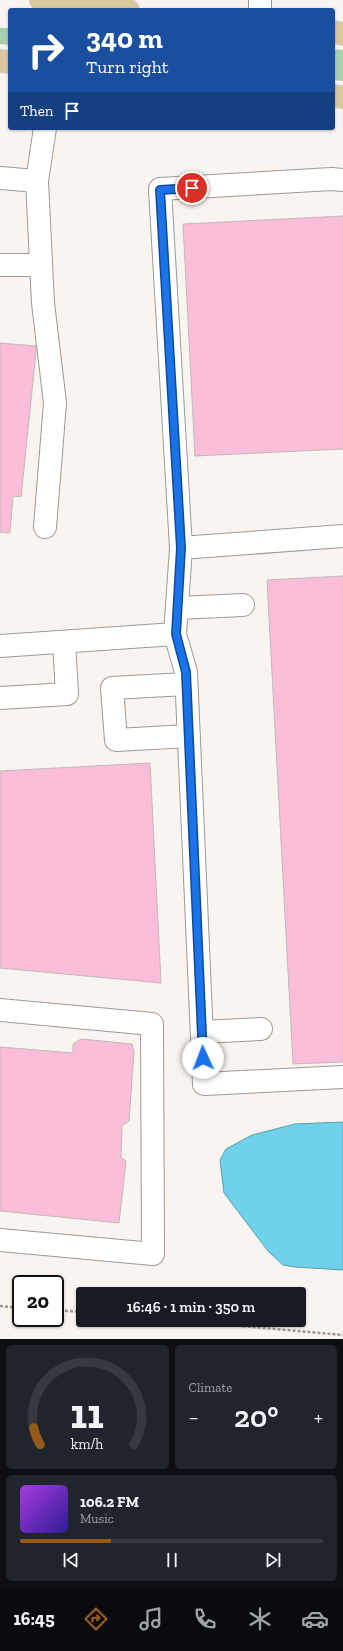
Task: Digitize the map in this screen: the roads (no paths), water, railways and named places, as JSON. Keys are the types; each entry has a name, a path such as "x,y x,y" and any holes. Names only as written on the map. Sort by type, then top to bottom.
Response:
{"main road":[{"path":"41,0 111,8"}],"lane":[{"path":"45,130 37,181 43,303 55,403 45,527"},
{"path":"0,178 37,181"},
{"path":"343,180 324,179 160,190 181,548 176,634 186,672 204,1084 343,1077"},
{"path":"0,265 41,265"},
{"path":"181,548 343,536"},
{"path":"178,608 243,605"},
{"path":"0,646 176,634"},
{"path":"0,698 67,694 64,642"},
{"path":"186,684 112,688 116,740 188,736"},
{"path":"0,1010 152,1024 153,1254 0,1240"},
{"path":"202,1032 261,1029"}],"water":[{"path":"343,1122 343,1270 283,1265 268,1251 224,1193 220,1160 226,1149 252,1135 295,1124"}]}
